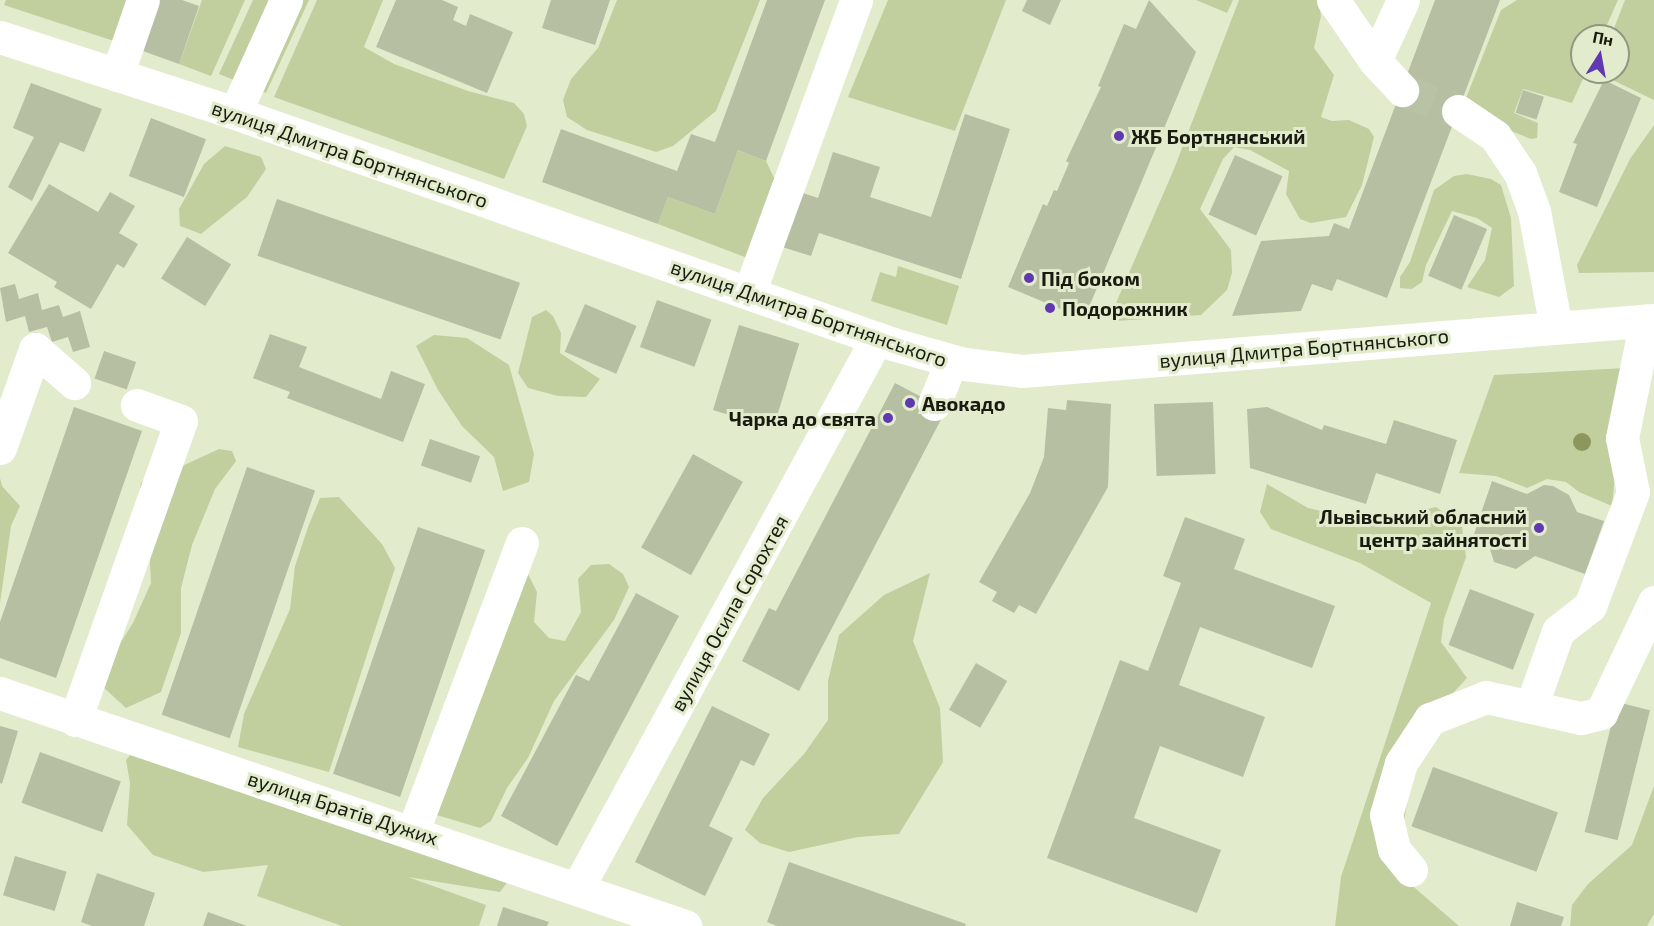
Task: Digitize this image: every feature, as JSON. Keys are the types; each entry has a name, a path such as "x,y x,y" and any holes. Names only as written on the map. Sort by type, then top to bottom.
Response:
{"street":[{"path":"117,75 143,0"},
{"path":"235,113 286,0"},
{"path":"749,293 856,0"},
{"path":"1333,0 1375,61 1402,90"},
{"path":"1375,61 1402,0"},
{"name":"вулиця Дмитра Бортнянського","path":"0,37 235,113 951,362 1022,371 1650,320"},
{"path":"1458,111 1496,136 1520,173 1534,211 1556,327"},
{"path":"1531,707 1558,631 1590,606 1633,492 1622,438 1650,320"},
{"name":"вулиця Осипа Сорохтея","path":"578,887 878,338"},
{"path":"0,448 35,349 74,383"},
{"path":"934,404 951,362"},
{"path":"75,720 181,421 137,405"},
{"path":"412,831 522,543"},
{"path":"1411,870 1394,849 1386,815 1401,763 1430,718 1486,697 1581,718 1601,713 1654,602"},
{"name":"вулиця Братів Дужих","path":"0,693 578,887 685,926"}],"green space":[{"path":"6,0 138,0 123,44 4,5"},
{"path":"202,0 245,0 211,76 179,64"},
{"path":"253,0 309,0 266,93 219,74"},
{"path":"317,0 383,0 364,47 394,64 468,91 514,103 524,114 527,126 504,179 274,97"},
{"path":"617,0 760,0 716,111 673,146 656,152 587,130 567,117 563,100 571,79 598,48"},
{"path":"888,0 1006,0 955,131 848,97"},
{"path":"1196,0 1233,0 1227,13"},
{"path":"1239,0 1318,0 1321,16 1314,48 1334,75 1321,117 1332,121 1349,120 1369,129 1374,137 1362,185 1346,217 1311,223 1300,219 1286,194 1289,171 1250,150 1234,147 1223,159 1200,209 1231,250 1232,273 1227,290 1201,315 1117,321 1116,303 1174,169"},
{"path":"1517,0 1618,0 1607,24 1570,24 1570,84 1581,84 1572,103 1523,89 1514,113 1538,123 1537,138 1531,139 1499,126 1464,103 1501,10"},
{"path":"1625,0 1654,0 1654,100 1621,84 1630,84 1630,24 1616,24"},
{"path":"1654,125 1654,272 1579,273 1577,265 1630,159"},
{"path":"225,146 261,157 266,169 247,197 201,234 180,226 179,209 204,164"},
{"path":"738,150 766,161 775,180 750,259 658,224 668,197 715,214"},
{"path":"1467,174 1491,179 1501,185 1511,218 1514,286 1499,297 1467,287 1485,260 1492,228 1477,218 1452,211 1426,265 1422,282 1412,289 1400,288 1400,277 1410,262 1434,190 1454,176"},
{"path":"898,266 959,286 947,325 871,301 880,272 896,277"},
{"path":"546,310 553,316 561,333 560,353 600,379 586,397 558,396 528,388 518,373 532,317"},
{"path":"434,335 467,338 509,365 534,454 529,482 503,491 494,457 462,426 438,390 416,346"},
{"path":"1626,368 1612,506 1579,492 1566,482 1547,479 1527,488 1496,476 1459,473 1494,375"},
{"path":"219,449 232,451 236,461 215,489 192,545 181,588 181,633 161,692 126,708 102,686 107,664 133,623 151,583 149,546 136,509 141,483 153,470 180,467"},
{"path":"0,478 2,486 20,506 11,526 0,603"},
{"path":"1267,484 1308,508 1343,516 1385,518 1436,507 1462,526 1466,557 1444,619 1441,642 1467,678 1452,694 1415,750 1403,828 1401,876 1459,926 1335,926 1341,877 1431,603 1360,563 1271,529 1260,512"},
{"path":"339,497 382,544 395,568 329,772 238,747 244,714 290,609 295,566 308,527 320,498"},
{"path":"609,564 623,574 629,587 614,620 554,701 528,758 507,788 491,821 480,828 430,813 527,572 537,592 534,622 549,638 565,641 581,612 578,579 591,565"},
{"path":"930,573 913,641 940,708 943,762 899,834 858,837 789,852 760,843 745,830 763,798 804,754 828,720 828,681 839,635 884,595"},
{"path":"136,748 509,880 500,892 408,877 486,905 479,926 342,926 257,896 268,865 203,872 153,855 127,825 130,783 126,760"},
{"path":"1654,786 1654,914 1647,926 1570,926 1572,905 1588,884 1632,845"}],"building":[{"path":"146,0 182,0 199,6 179,64 129,46"},
{"path":"396,0 442,0 458,7 453,20 466,26 470,14 513,32 487,93 376,47"},
{"path":"551,0 610,0 595,45 542,28"},
{"path":"767,0 825,0 766,161 738,150 715,214 668,197 658,224 542,182 561,129 677,171 691,134 715,142"},
{"path":"1027,0 1061,0 1050,25 1022,11"},
{"name":"ЖБ Бортнянський","path":"1149,0 1196,52 1084,319 1008,287 1043,204 1047,206 1054,190 1057,191 1069,163 1066,161 1101,87 1098,86 1124,24 1136,29"},
{"path":"1435,0 1500,0 1387,298 1337,279 1332,291 1312,284 1301,311 1232,316 1261,241 1329,236 1334,223 1349,229"},
{"path":"31,83 102,109 84,152 60,142 32,201 8,187 34,137 13,128"},
{"path":"1602,84 1612,84 1641,98 1597,207 1559,192 1577,144 1573,143"},
{"path":"1523,90 1544,97 1537,120 1516,113"},
{"path":"965,114 1010,129 961,279 819,233 811,256 779,246 797,191 818,198 833,152 880,167 870,197 931,217"},
{"path":"151,118 206,139 184,197 129,176"},
{"path":"1235,155 1283,176 1256,236 1209,214"},
{"path":"49,184 98,212 110,192 135,206 119,233 138,244 124,268 117,264 91,309 54,287 57,282 8,253"},
{"path":"277,199 520,283 500,339 257,256"},
{"path":"1454,215 1487,229 1461,290 1428,276"},
{"path":"187,237 231,265 205,306 161,279"},
{"path":"15,284 19,299 38,293 42,310 59,305 63,317 80,311 90,347 73,352 68,337 52,342 47,327 29,332 25,316 6,322 0,288"},
{"path":"657,300 712,320 694,367 640,347"},
{"path":"585,304 637,326 616,374 565,352"},
{"path":"739,325 799,343 773,429 713,410"},
{"path":"270,334 307,347 299,367 381,399 391,371 425,384 403,442 287,398 290,392 253,378"},
{"path":"104,351 136,362 127,389 95,378"},
{"path":"895,383 946,410 799,691 742,661 769,608 776,611"},
{"path":"1067,400 1111,404 1108,487 1036,614 1019,605 1014,613 992,601 997,592 979,582 1030,493 1044,457 1048,408 1066,410"},
{"path":"1213,402 1216,474 1157,476 1154,404"},
{"path":"74,407 142,431 56,678 0,658 0,622"},
{"path":"1267,407 1322,430 1324,425 1386,444 1394,420 1457,440 1440,494 1376,473 1366,504 1250,468 1247,409"},
{"path":"430,439 480,456 471,483 421,465"},
{"path":"693,454 743,482 691,575 641,548"},
{"path":"247,467 315,490 230,738 162,715"},
{"name":"Львівський обласний центр зайнятості","path":"1492,481 1527,494 1544,485 1553,486 1569,495 1577,512 1604,521 1585,574 1535,556 1516,569 1494,562 1487,539 1474,534"},
{"path":"1185,517 1245,539 1234,569 1335,606 1312,668 1200,627 1179,685 1265,717 1243,777 1160,746 1134,818 1221,850 1197,913 1047,858 1120,660 1148,671 1181,583 1163,576"},
{"path":"418,527 485,550 400,797 333,774"},
{"path":"1470,589 1534,614 1513,670 1448,645"},
{"path":"636,593 679,616 557,846 501,816 576,675 589,681"},
{"path":"976,663 1007,681 980,728 949,710"},
{"path":"1617,702 1650,710 1618,840 1585,832"},
{"path":"712,706 770,734 754,766 741,760 709,826 733,838 705,896 635,862"},
{"path":"0,726 18,731 2,784 0,783"},
{"path":"40,752 121,781 102,832 22,803"},
{"path":"1433,767 1558,812 1536,872 1411,826"},
{"path":"15,856 67,872 55,911 3,895"},
{"path":"789,862 966,924 965,926 777,926 767,922"},
{"path":"97,873 155,893 144,926 92,926 81,922"},
{"path":"1517,902 1564,917 1561,926 1510,926"},
{"path":"503,907 549,922 547,926 497,926"},
{"path":"208,912 247,926 203,926"}],"tunnel":[{"path":"1402,90 1458,111"}],"place":[{"name":"ЖБ Бортнянський","path":"1119,136"},
{"name":"Під боком","path":"1029,278"},
{"name":"Подорожник","path":"1050,308"},
{"name":"Авокадо","path":"910,403"},
{"name":"Чарка до свята","path":"888,418"},
{"name":"Львівський обласний центр зайнятості","path":"1539,528"}]}
